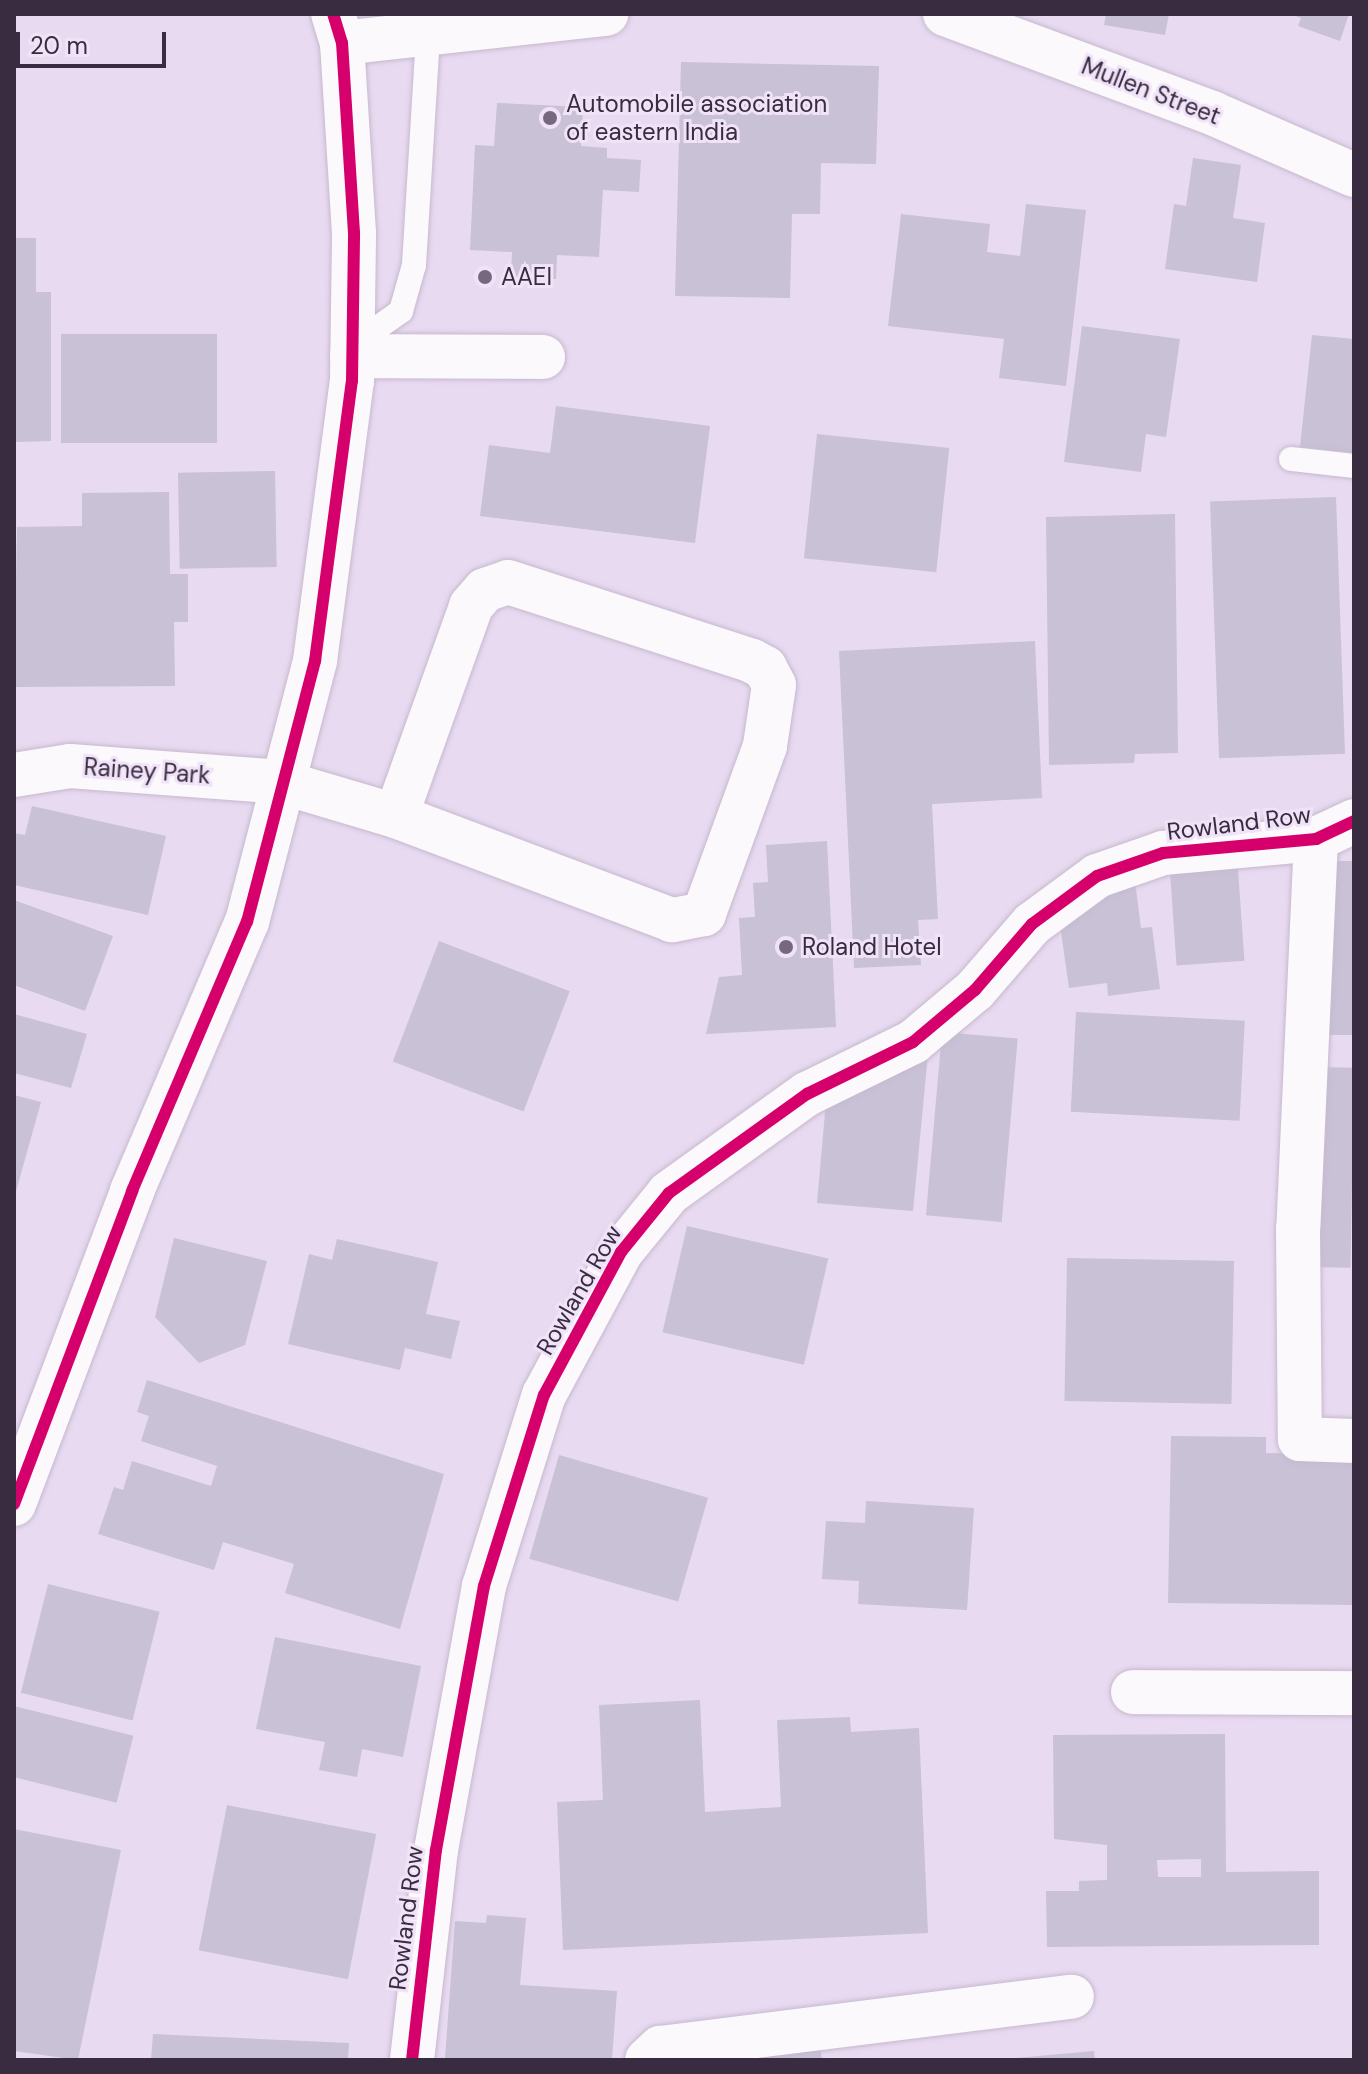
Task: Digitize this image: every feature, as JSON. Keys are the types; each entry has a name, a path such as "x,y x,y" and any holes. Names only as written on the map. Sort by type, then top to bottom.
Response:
{"street":[{"path":"14,1504 132,1191 247,922 315,661 338,509 352,347 354,233 337,29 428,35 606,14"},
{"name":"Mullen Street","path":"945,14 1212,113 1354,175"},
{"path":"352,347 543,357"},
{"name":"Rainey Park","path":"14,775 83,766 281,782 396,816 672,920 704,914 765,746 774,685 765,668 752,661 508,582 494,585 471,606 396,816"},
{"path":"1335,830 1298,1228 1300,1439 1354,1441"},
{"name":"Rowland Row","path":"412,2060 436,1850 484,1586 544,1395 621,1252 669,1193 807,1094 913,1042 975,990 1032,924 1097,876 1163,853 1335,830"},
{"path":"1133,1692 1354,1693"},
{"path":"647,2060 660,2048 1072,1997"}],"lane":[{"path":"352,347 401,311 414,265 428,35"},
{"path":"1291,459 1354,466"}],"building":[{"path":"1106,14 1169,14 1165,35 1104,25"},
{"path":"1349,14 1340,41 1298,26 1301,18 1292,15"},
{"path":"681,62 879,66 876,164 821,163 820,214 792,214 790,298 675,296"},
{"path":"497,103 583,107 581,146 607,148 607,158 641,160 639,192 603,190 599,257 557,255 556,279 511,277 512,252 470,250 475,145 494,146"},
{"path":"1193,158 1241,165 1233,218 1265,223 1257,282 1165,269 1174,204 1186,206"},
{"path":"1026,204 1086,210 1066,386 999,378 1004,339 888,326 901,214 990,224 987,252 1020,256"},
{"path":"14,238 36,238 36,292 51,292 51,441 14,442"},
{"path":"1082,326 1180,339 1166,437 1146,434 1141,472 1064,462"},
{"path":"61,334 217,334 217,443 61,443"},
{"path":"1312,335 1354,339 1354,453 1300,447"},
{"path":"556,406 710,426 695,543 480,516 489,445 550,453"},
{"path":"817,434 949,448 936,572 804,558"},
{"path":"275,471 277,567 180,569 178,473"},
{"path":"169,492 170,574 188,574 188,622 174,622 175,686 14,687 17,527 82,526 82,493"},
{"path":"1336,497 1345,754 1219,758 1210,501"},
{"path":"1175,514 1178,753 1135,754 1134,763 1049,765 1046,517"},
{"path":"1035,641 1042,798 932,804 938,919 918,920 921,965 854,968 839,651"},
{"path":"32,806 166,836 148,915 14,885 14,833 25,835"},
{"name":"Roland Hotel","path":"827,841 836,1027 706,1034 719,977 742,975 739,918 755,917 753,883 768,882 766,845"},
{"path":"1237,855 1244,961 1177,965 1169,860"},
{"path":"1319,861 1354,861 1354,1035 1319,1035"},
{"path":"1134,874 1141,928 1152,927 1160,989 1108,996 1107,983 1069,988 1058,911"},
{"path":"14,900 113,936 85,1011 14,985"},
{"path":"439,941 570,991 523,1112 393,1061"},
{"path":"1076,1012 1245,1021 1240,1121 1071,1112"},
{"path":"14,1014 87,1034 71,1088 14,1073"},
{"path":"942,1032 1018,1039 1002,1222 926,1215"},
{"path":"928,1054 913,1211 817,1203 827,1090"},
{"path":"1312,1067 1354,1068 1351,1268 1309,1267"},
{"path":"14,1095 41,1102 15,1195 14,1195"},
{"path":"687,1226 828,1259 804,1365 662,1332"},
{"path":"174,1238 267,1261 245,1345 199,1363 155,1317"},
{"path":"337,1239 438,1262 426,1314 460,1321 451,1359 405,1348 400,1370 288,1344 309,1254 332,1260"},
{"path":"1067,1258 1234,1261 1231,1404 1065,1401"},
{"path":"147,1380 444,1474 400,1629 285,1593 294,1564 223,1542 214,1570 98,1534 114,1487 123,1490 132,1461 211,1486 217,1466 141,1441 149,1416 137,1412"},
{"path":"1171,1436 1266,1437 1266,1453 1354,1455 1354,1605 1168,1603"},
{"path":"559,1455 708,1498 678,1602 529,1559"},
{"path":"866,1501 974,1508 967,1610 858,1604 859,1581 822,1579 826,1521 865,1523"},
{"path":"48,1584 160,1612 132,1720 21,1693"},
{"path":"275,1637 421,1666 403,1757 362,1749 357,1777 319,1770 325,1742 256,1729"},
{"path":"700,1700 705,1812 781,1807 777,1720 850,1717 851,1732 919,1728 928,1933 563,1950 557,1802 603,1800 599,1705"},
{"path":"14,1706 133,1736 117,1803 14,1777"},
{"path":"1225,1734 1226,1872 1319,1871 1319,1945 1047,1947 1046,1891 1079,1891 1079,1881 1107,1880 1107,1845 1054,1839 1053,1735","holes":["1201,1859 1201,1877 1158,1877 1157,1860"]},
{"path":"227,1805 376,1834 348,1979 199,1950"},
{"path":"14,1829 121,1850 78,2060 14,2051"},
{"path":"487,1915 526,1918 520,1985 617,1991 612,2060 445,2058 455,1921 486,1923"},
{"path":"153,2034 349,2043 348,2060 151,2060"},
{"path":"820,2047 822,2060 749,2060 749,2058"},
{"path":"1094,2051 1095,2060 1016,2060 1016,2058"}],"cycle path":[{"path":"14,1504 132,1191 247,922 315,661 352,381 354,233 342,43 333,14"},
{"path":"412,2060 436,1850 484,1586 544,1395 621,1252 669,1193 807,1094 913,1042 975,990 1032,924 1097,876 1163,853 1316,839 1354,821"}],"place":[{"name":"Automobile association of eastern India","path":"550,118"},
{"name":"AAEI","path":"485,277"},
{"name":"Roland Hotel","path":"786,947"}]}
